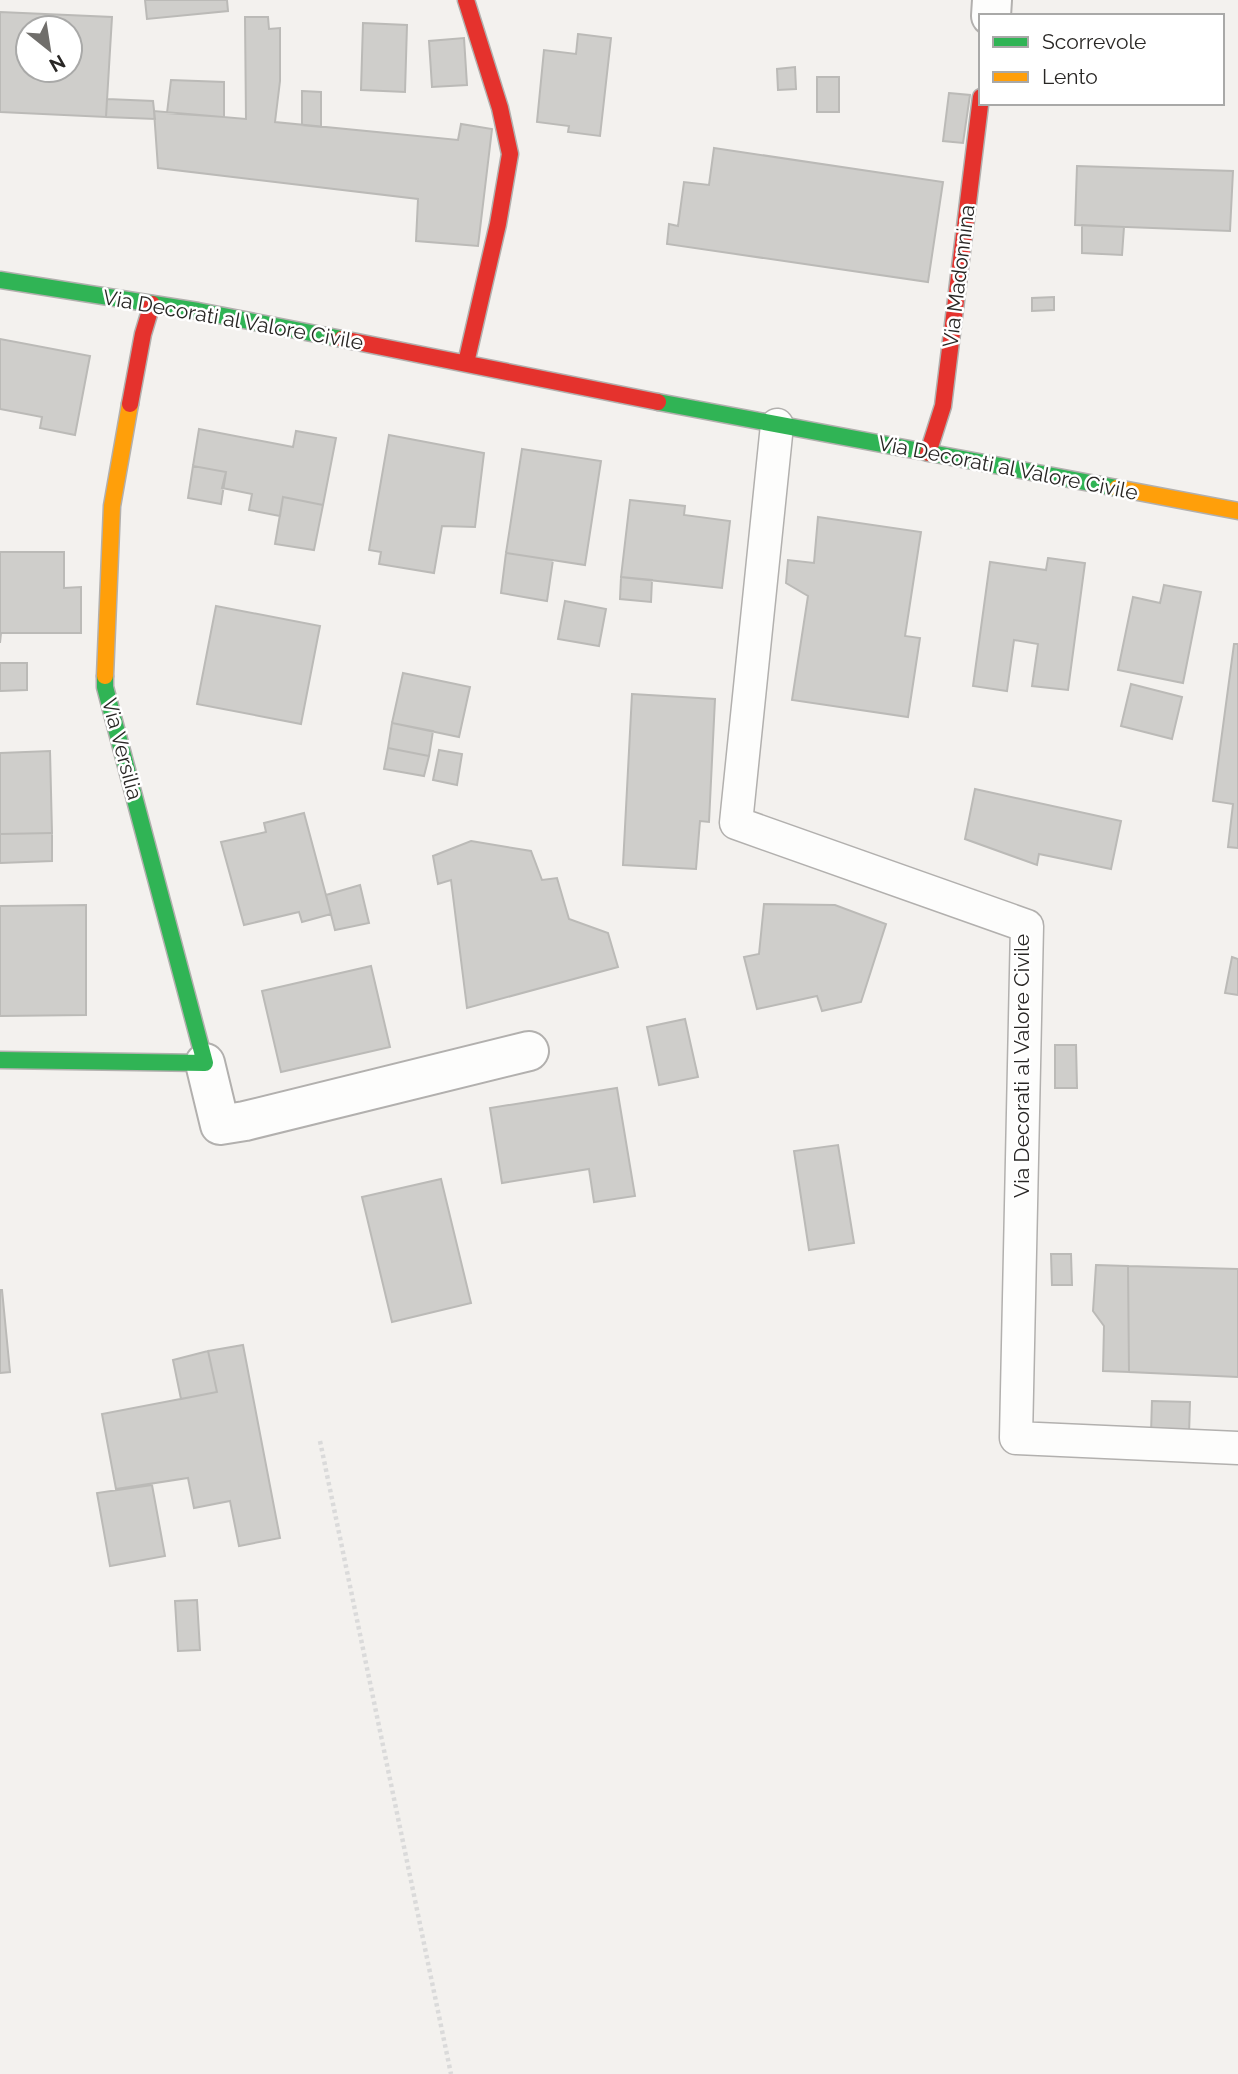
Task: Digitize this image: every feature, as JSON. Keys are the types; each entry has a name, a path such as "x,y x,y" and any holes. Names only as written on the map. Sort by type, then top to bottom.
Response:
{"street":[{"path":"466,0 500,108 510,154 498,225 466,363"},
{"name":"Via Madonnina","path":"928,453 943,406 980,105"},
{"name":"Via Decorati al Valore Civile","path":"0,280 152,304 1238,511"},
{"name":"Via Versilia","path":"152,304 143,334 112,506 106,687 220,1125 529,1051"},
{"path":"0,1060 205,1063"}],"lane":[{"name":"Via Decorati al Valore Civile","path":"777,425 736,823 1027,926 1016,1438 1238,1448"}],"path":[{"path":"320,1441 452,2074"}],"building":[{"path":"145,0 227,0 228,11 147,19"},
{"path":"0,12 45,14 14,14 14,84 84,84 84,16 112,17 106,117 0,112"},
{"path":"245,17 268,17 269,29 280,28 280,81 275,122 458,140 461,124 492,129 478,246 416,241 418,199 158,168 154,111 246,119"},
{"path":"363,23 407,25 405,92 361,90"},
{"path":"578,34 611,38 600,136 568,132 569,126 537,122 544,50 576,54"},
{"path":"464,38 467,85 432,87 429,41"},
{"path":"795,67 796,89 778,90 777,69"},
{"path":"817,77 839,77 839,112 817,112"},
{"path":"171,80 224,82 224,117 167,113"},
{"path":"302,91 321,92 321,127 302,125"},
{"path":"949,93 970,95 963,143 943,141"},
{"path":"107,99 153,101 155,119 106,117"},
{"path":"714,148 943,182 928,282 667,244 669,224 678,226 684,182 709,185"},
{"path":"1077,166 1233,171 1230,231 1075,225"},
{"path":"1082,225 1124,227 1122,255 1082,253"},
{"path":"1054,297 1054,310 1032,311 1032,298"},
{"path":"0,339 90,356 75,435 40,428 42,417 0,409"},
{"path":"199,429 293,447 296,431 336,438 323,505 283,497 280,516 249,510 252,494 222,488 226,472 193,466"},
{"path":"389,435 484,453 475,527 442,526 434,573 379,564 381,552 369,550"},
{"path":"522,449 601,461 585,565 506,553"},
{"path":"193,466 226,472 221,504 188,498"},
{"path":"283,497 323,505 314,550 275,544"},
{"path":"630,500 685,506 684,515 730,521 722,588 621,577"},
{"path":"818,517 921,532 905,636 920,638 908,717 792,700 808,596 786,583 788,560 814,563"},
{"path":"0,552 64,552 64,588 81,587 81,633 1,633 0,643"},
{"path":"506,553 553,560 547,601 501,593"},
{"path":"1048,558 1085,563 1068,690 1032,686 1038,644 1014,640 1007,691 973,686 990,562 1046,570"},
{"path":"621,577 652,580 651,602 620,599"},
{"path":"1164,585 1201,592 1183,683 1118,670 1133,597 1160,603"},
{"path":"565,601 606,609 599,646 558,639"},
{"path":"216,606 320,626 301,724 197,704"},
{"path":"1234,644 1238,644 1238,848 1228,847 1233,804 1213,801"},
{"path":"0,663 27,663 27,690 0,691"},
{"path":"403,673 470,687 459,737 392,723"},
{"path":"1131,684 1182,697 1172,739 1121,726"},
{"path":"632,694 715,699 709,822 700,821 696,869 623,865"},
{"path":"392,723 433,731 429,756 388,748"},
{"path":"388,748 429,756 424,776 384,769"},
{"path":"439,750 462,754 457,785 433,780"},
{"path":"50,751 52,833 0,834 0,753"},
{"path":"975,789 1121,821 1111,869 1039,854 1037,865 965,839"},
{"path":"304,813 331,914 302,922 299,912 244,925 221,842 266,832 264,823"},
{"path":"52,833 52,861 0,863 0,834"},
{"path":"471,841 531,851 542,880 557,878 569,919 608,933 618,967 467,1008 451,880 438,884 433,856"},
{"path":"360,885 369,923 335,930 326,895"},
{"path":"764,904 835,905 886,924 861,1002 822,1011 817,996 757,1009 744,957 759,954"},
{"path":"86,905 86,1015 0,1016 0,906"},
{"path":"1232,957 1238,959 1238,995 1225,993"},
{"path":"371,966 390,1047 281,1072 262,991"},
{"path":"685,1019 698,1077 659,1085 647,1027"},
{"path":"1055,1045 1076,1045 1077,1088 1055,1088"},
{"path":"617,1088 635,1196 594,1202 589,1169 502,1183 490,1108"},
{"path":"838,1145 854,1243 809,1250 794,1151"},
{"path":"441,1179 471,1303 392,1322 362,1197"},
{"path":"1051,1254 1071,1254 1072,1285 1052,1285"},
{"path":"1096,1265 1128,1266 1129,1372 1103,1371 1104,1326 1093,1311"},
{"path":"1128,1266 1238,1269 1238,1377 1129,1372"},
{"path":"0,1290 10,1372 0,1373"},
{"path":"243,1345 280,1538 239,1546 230,1501 194,1508 188,1478 116,1489 102,1414 217,1392 208,1351"},
{"path":"208,1351 217,1392 181,1399 173,1360"},
{"path":"1152,1401 1190,1402 1189,1434 1151,1433"},
{"path":"152,1485 165,1556 110,1566 97,1493"},
{"path":"197,1600 200,1650 178,1651 175,1601"}],"traffic: fast":[{"path":"0,280 198,311 342,339"},
{"path":"658,402 1117,488"},
{"path":"0,1060 205,1063 105,687 105,676"}],"traffic: slow":[{"path":"105,676 112,506 130,404"},
{"path":"1117,488 1238,511"}],"traffic: jam":[{"path":"466,0 500,108 510,154 498,224 466,363"},
{"path":"928,453 943,406 980,105"},
{"path":"130,404 143,334 152,304"},
{"path":"342,339 658,402"}]}
